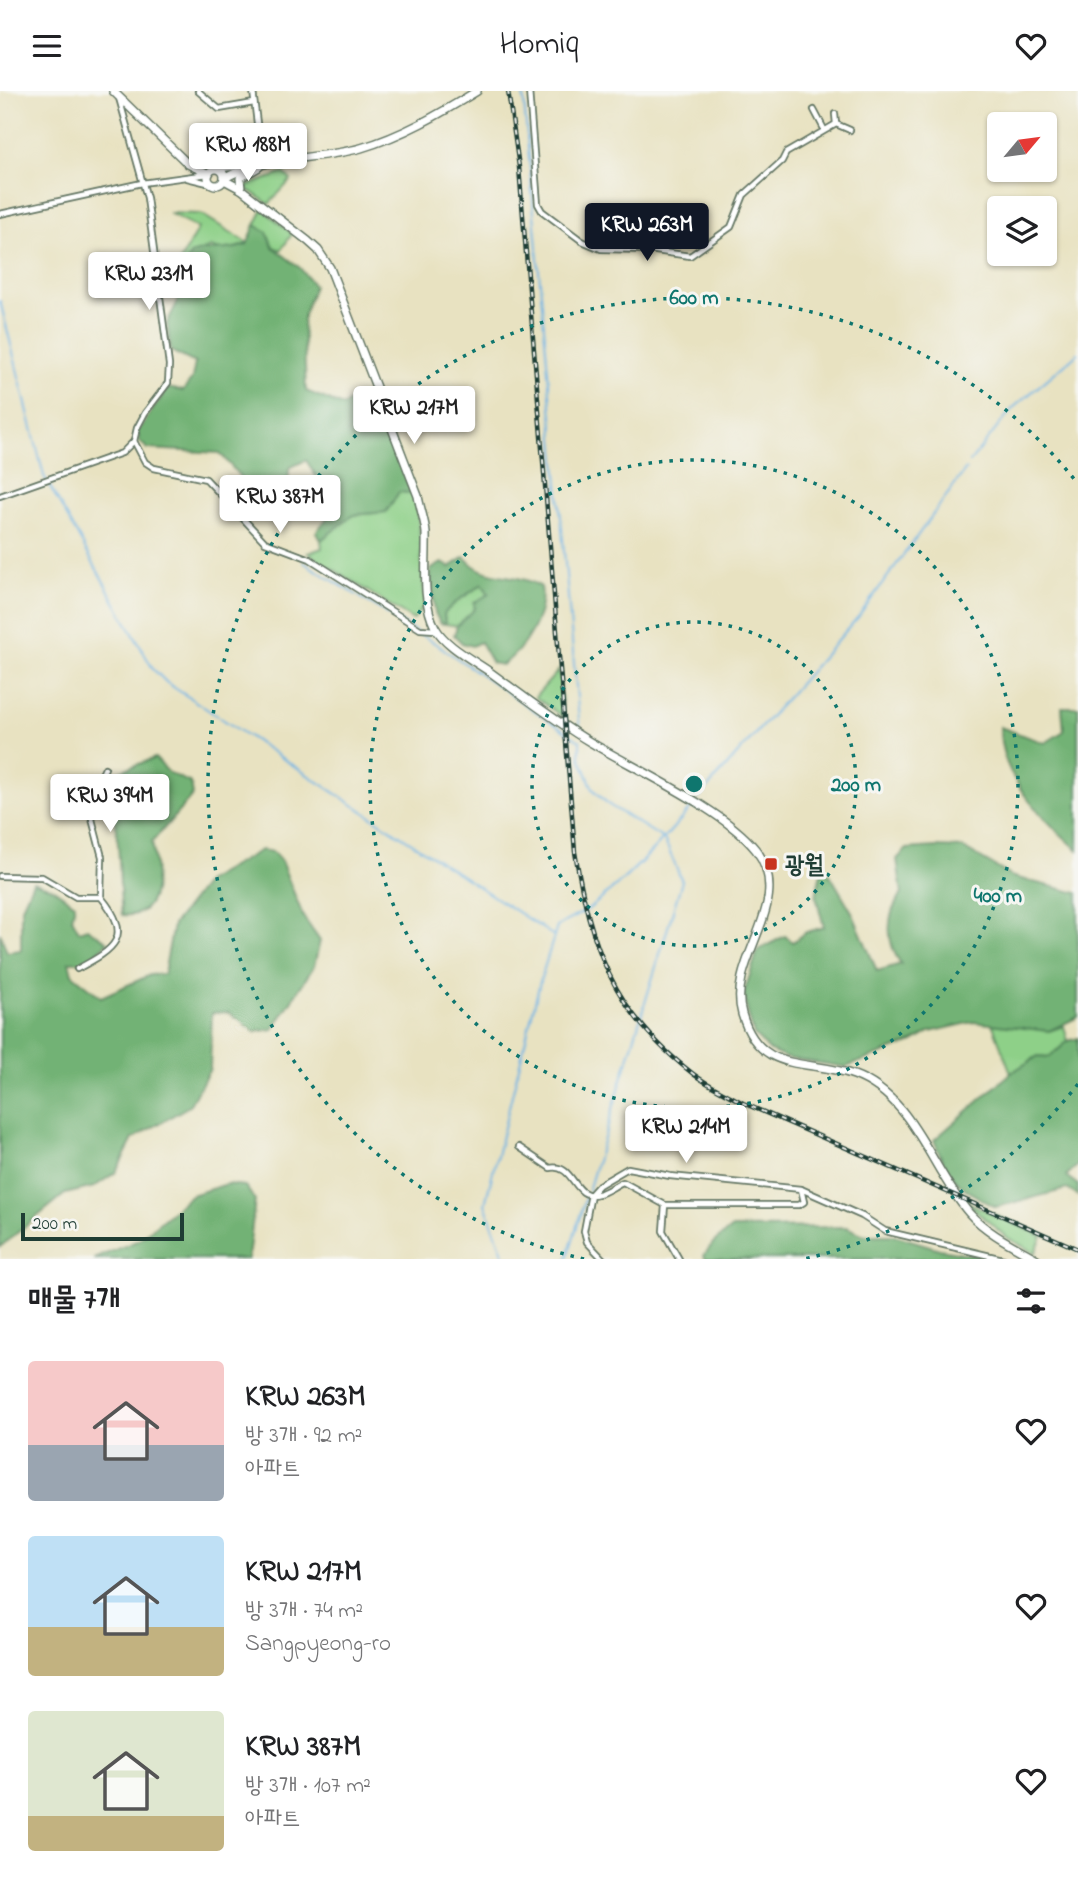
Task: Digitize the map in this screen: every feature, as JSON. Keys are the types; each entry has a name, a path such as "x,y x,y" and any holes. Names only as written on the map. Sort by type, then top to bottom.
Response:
{"main road":[{"path":"113,91 188,164 222,170 224,179 318,250 340,291 418,496 426,531 431,616 437,630 461,652 573,731 690,800 744,837 758,852 768,879 768,900 740,991 741,1012 751,1036 768,1054 785,1063 855,1075 888,1095 970,1213 999,1237 1035,1259"},
{"path":"213,170 262,165 359,148 444,111 477,91"},
{"path":"213,170 212,184 220,184 224,179 262,165"},
{"path":"241,190 240,178 262,165"}],"street":[{"path":"198,91 219,109 254,103"},
{"path":"253,91 262,165"},
{"path":"529,91 538,204 542,211 582,241 601,249 649,250 690,256 731,227 744,195 782,161 786,153 836,124 850,130"},
{"path":"119,97 150,217 169,365 168,383 141,420 134,442 122,453"},
{"path":"814,110 824,129"},
{"path":"835,114 836,124"},
{"path":"0,214 213,170"},
{"path":"179,177 212,184"},
{"path":"134,442 140,453"},
{"path":"0,496 134,449 154,468 206,479 265,542 310,559 420,629 437,630"},
{"path":"76,969 107,953 117,937 119,922 101,897 102,857 92,815 96,787 105,768"},
{"path":"0,876 42,877 76,897 101,897"},
{"path":"519,1147 550,1168 559,1166 568,1171 579,1190 588,1194 600,1194 624,1182 664,1205 799,1205 804,1202 801,1189"},
{"path":"603,1259 587,1242 584,1231 588,1194 617,1173 634,1167 670,1176 801,1189 862,1216 885,1231 1003,1259"},
{"path":"664,1205 663,1231 679,1259"}],"green space":[{"path":"284,173 291,180 269,204 244,187"},
{"path":"263,209 292,234 281,250 273,247 267,232 255,225"},
{"path":"169,213 201,214 248,243 226,252 211,247 191,254 183,268 178,265 198,228"},
{"path":"255,225 267,232 273,247 300,268 314,286 303,317 306,391 343,406 351,400 365,413 385,417 411,493 399,492 386,512 353,515 321,540 316,532 331,513 327,494 306,460 289,468 288,489 298,499 290,520 277,524 258,513 263,504 220,453 148,449 139,441 138,431 168,388 183,391 192,379 195,363 171,351 167,323 177,303 183,270 191,254 247,245"},
{"path":"399,492 411,493 418,510 425,605 413,620 308,553 322,548 321,540 353,515 386,512"},
{"path":"465,557 481,570 522,579 541,587 540,609 532,631 502,665 492,663 480,642 472,646 462,643 454,635 457,626 475,609 474,603 489,594 482,584 448,609 444,614 445,624 440,623 435,613 430,570 442,563 450,567"},
{"path":"482,584 489,594 474,603 475,609 457,626 445,624 444,614 448,609"},
{"path":"559,670 563,717 535,697"},
{"path":"1062,707 1078,707 1078,850 1051,825 1026,796 1015,780 1002,746 1000,727 1045,743 1064,731"},
{"path":"155,758 169,773 191,783 193,795 152,842 156,878 151,901 145,909 135,914 122,915 117,834 110,803 103,788 115,773"},
{"path":"963,848 1013,877 1078,893 1078,1017 1049,1031 973,1022 930,1032 913,1042 846,1067 786,1058 770,1051 754,1035 744,993 758,950 785,936 793,942 804,933 824,927 816,896 821,873 829,873 852,912 877,971 901,964 890,938 890,920 902,894 897,859 907,849"},
{"path":"261,850 273,852 281,861 304,918 320,941 314,966 273,1029 255,1032 228,1012 212,1013 210,1069 189,1106 133,1139 116,1172 94,1187 65,1194 0,1247 0,933 7,952 21,950 21,909 33,882 52,888 75,904 72,918 79,931 87,928 108,942 87,962 69,962 72,974 101,997 150,975 164,974 173,925 207,881"},
{"path":"992,1023 1049,1031 1064,1026 1068,1041 1050,1057 1038,1056 1011,1073"},
{"path":"1078,1038 1078,1165 1066,1176 1078,1185 1078,1196 1067,1189 996,1207 964,1188 950,1174 934,1140 1011,1073 1038,1056 1050,1057 1068,1041"},
{"path":"227,1184 245,1186 255,1200 248,1259 94,1259 139,1240 191,1195"},
{"path":"965,1201 1042,1236 1035,1253 1006,1237"},
{"path":"846,1227 864,1235 894,1235 940,1249 997,1259 706,1259 704,1255 714,1242 732,1228"}],"waterway":[{"path":"523,91 580,731"},
{"path":"0,301 44,476 153,669 167,683 554,936"},
{"path":"970,462 1013,408 1078,353"},
{"path":"698,799 859,616 966,469"},
{"path":"303,562 436,644 578,740"},
{"path":"580,740 580,757 593,789 609,805 664,839 682,881 588,1191"},
{"path":"505,1259 485,1204 541,978 557,927 590,908 618,884 694,804"},
{"path":"567,1259 586,1196"}],"railway":[{"path":"508,91 519,167 575,852 589,918 610,975 642,1026 665,1050 710,1085 743,1103 1078,1249"}],"place":[{"name":"광월","path":"771,864"}]}
